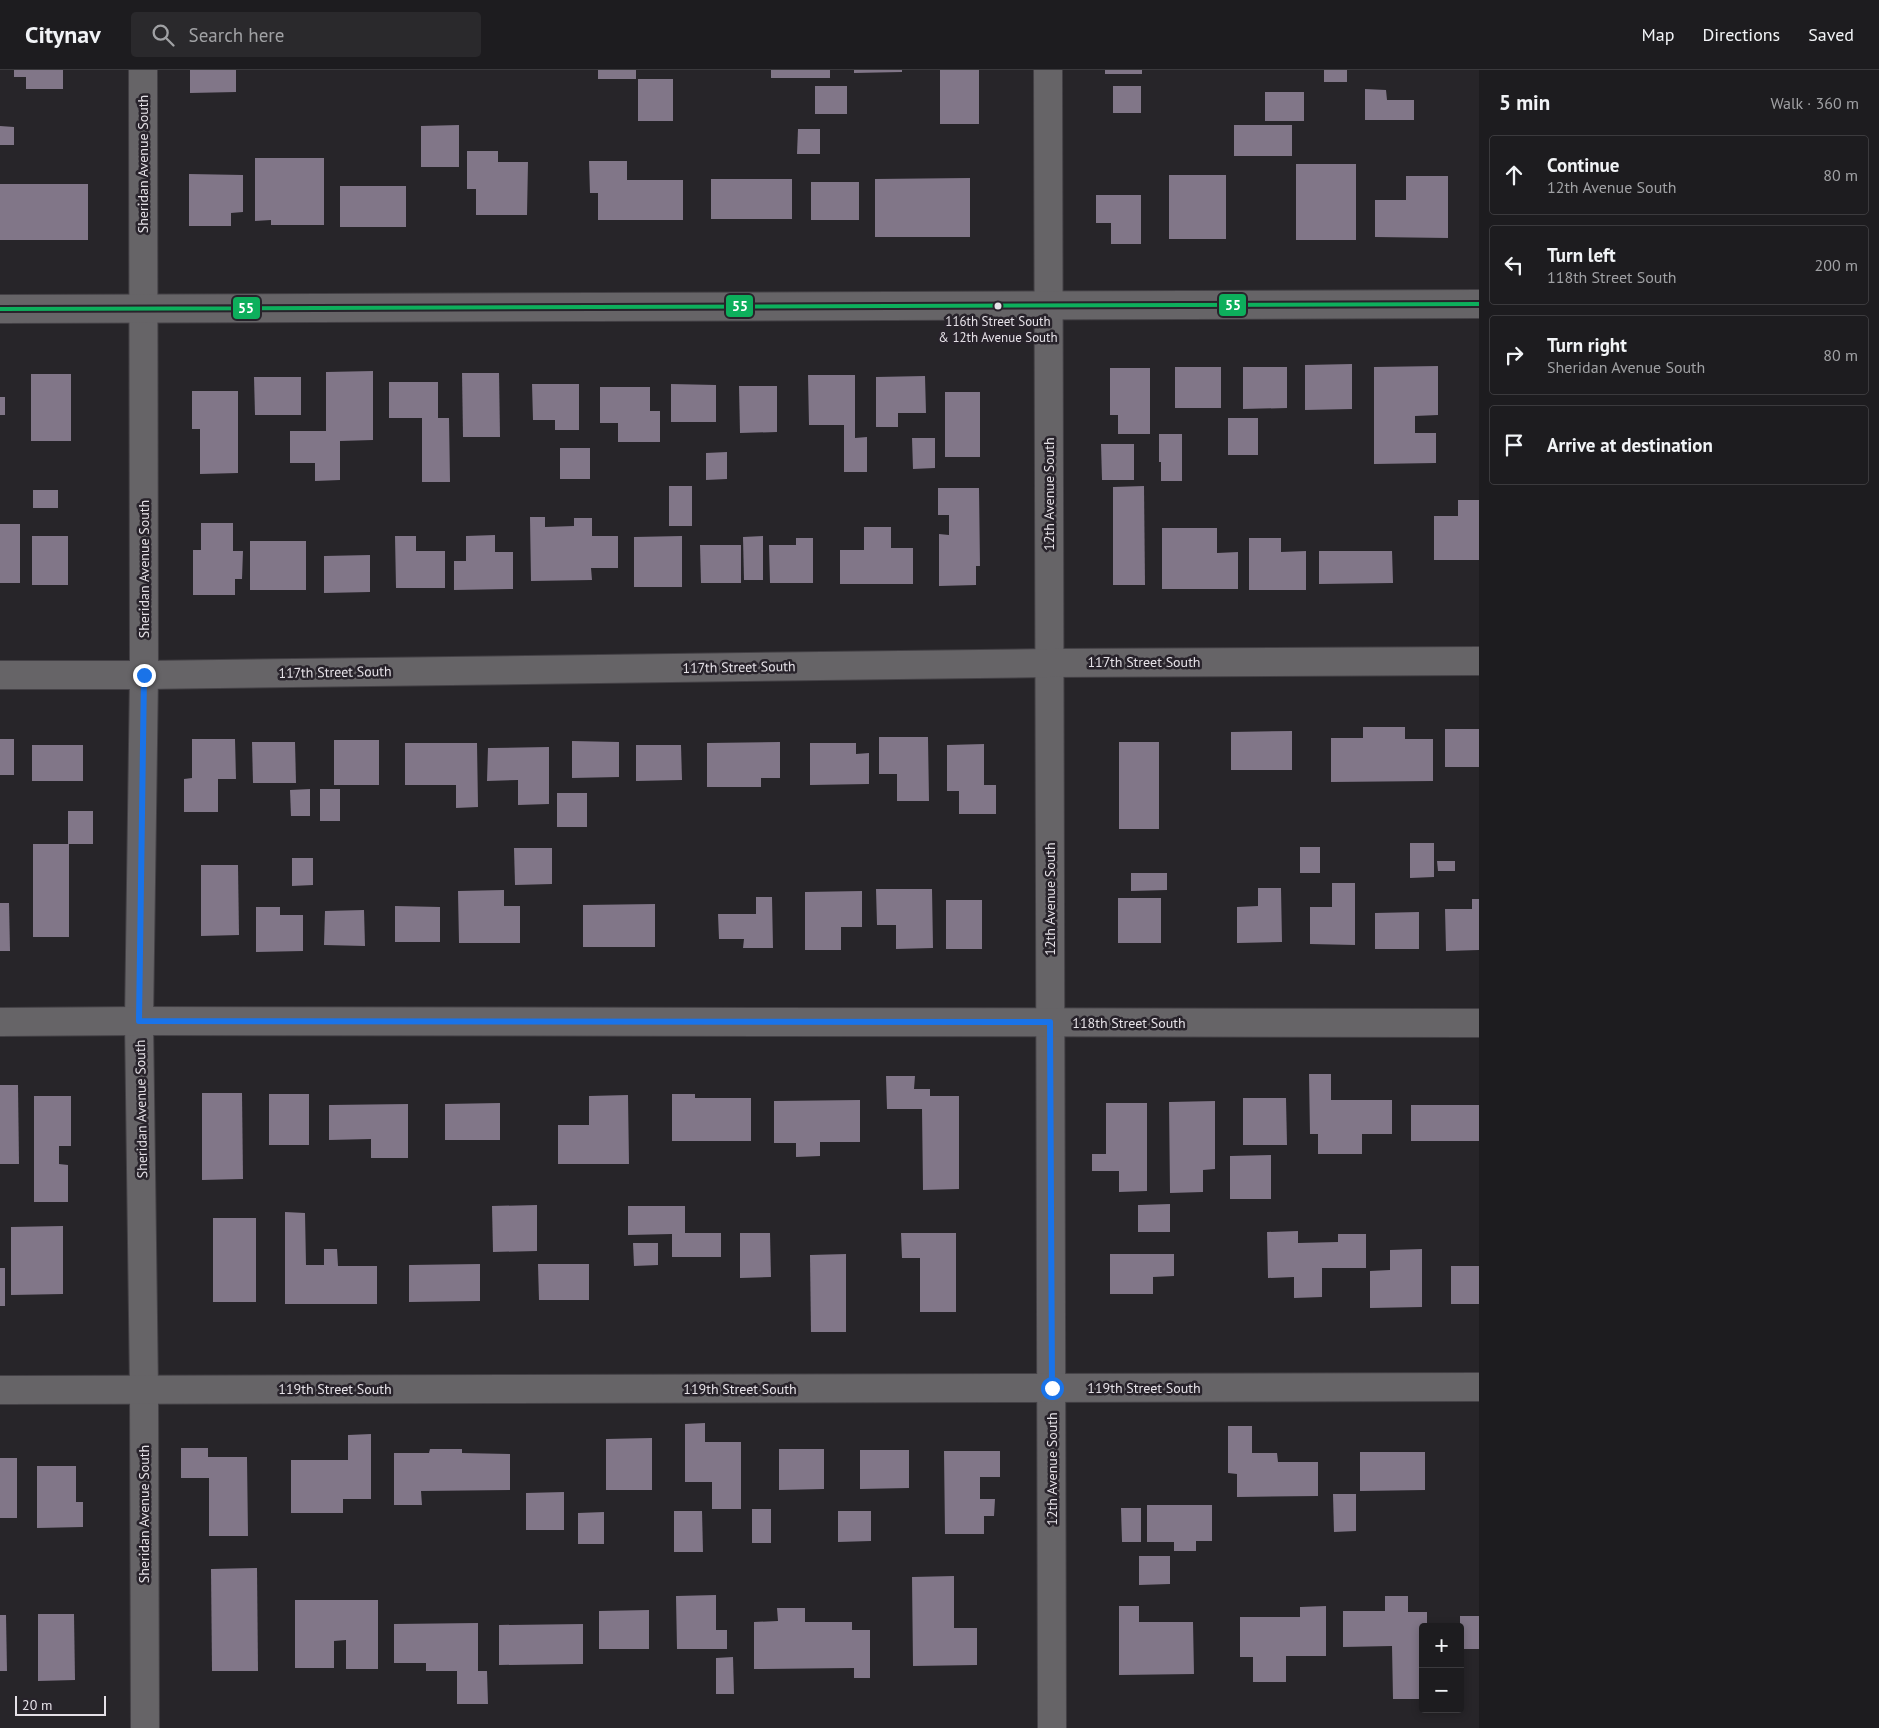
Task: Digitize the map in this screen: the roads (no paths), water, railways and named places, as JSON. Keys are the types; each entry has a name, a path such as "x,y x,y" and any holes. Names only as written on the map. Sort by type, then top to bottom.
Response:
{"street":[{"name":"Sheridan Avenue South","path":"143,70 144,675 139,1021 144,1390 145,1728"},
{"name":"12th Avenue South","path":"1048,70 1052,1728"},
{"path":"0,309 1479,304"},
{"name":"117th Street South","path":"0,675 1479,660"},
{"name":"118th Street South","path":"0,1022 1479,1023"},
{"name":"119th Street South","path":"0,1390 1479,1387"}],"place":[{"name":"116th Street South & 12th Avenue South","path":"998,306"}]}
